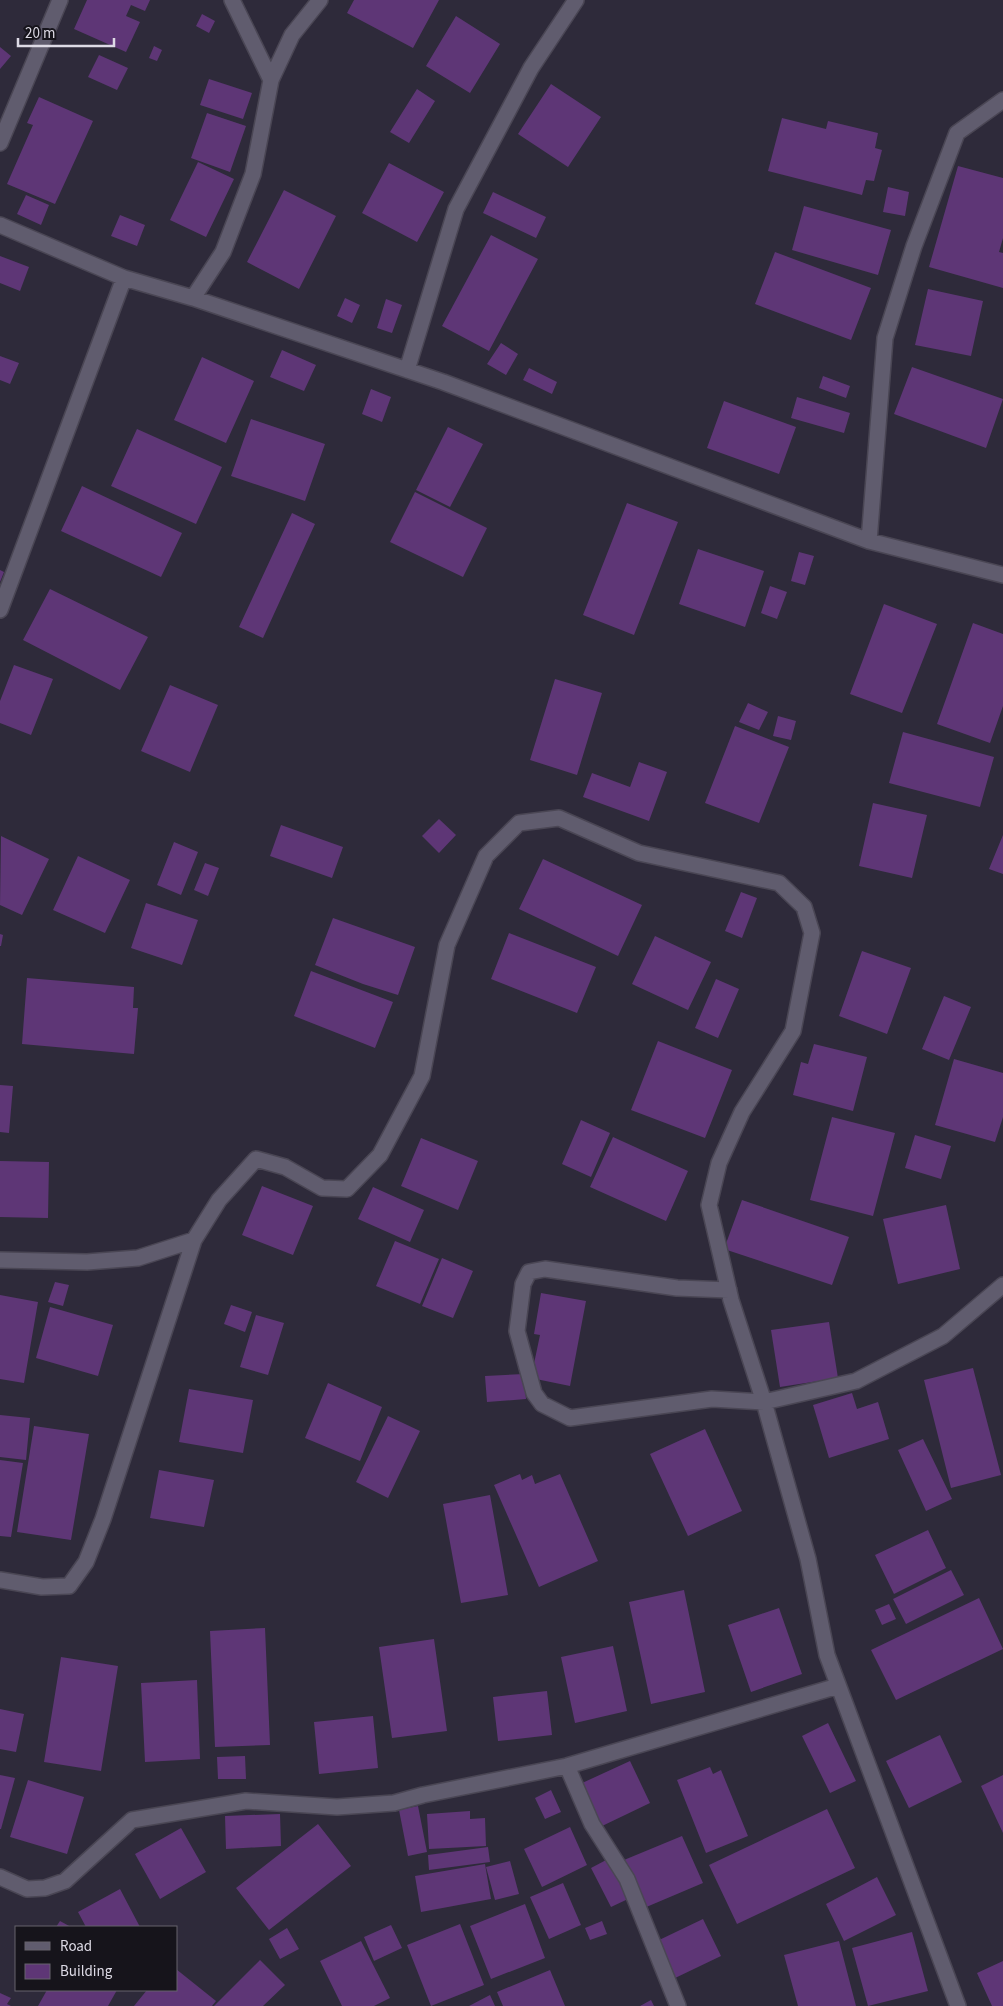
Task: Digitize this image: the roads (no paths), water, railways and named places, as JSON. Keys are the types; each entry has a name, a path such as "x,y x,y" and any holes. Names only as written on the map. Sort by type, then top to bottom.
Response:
{"street":[{"path":"0,143 60,0"},
{"path":"232,0 271,80"},
{"path":"193,298 223,252 253,174 271,80 292,35 320,0"},
{"path":"406,370 456,209 531,68 576,0"},
{"path":"869,541 886,338 914,246 958,133 1003,100"},
{"path":"0,225 124,278 193,298 443,382 869,541 1003,575"},
{"path":"0,609 124,278"},
{"path":"0,1580 42,1586 68,1586 86,1562 103,1519 194,1240 219,1200 256,1159 285,1167 322,1188 346,1189 380,1155 422,1076 447,945 486,856 518,824 559,818 639,853 779,883 804,907 812,933 793,1031 742,1112 719,1163 709,1205 729,1290 764,1402 808,1559 827,1655 958,2006"},
{"path":"0,1260 87,1262 138,1258 194,1240"},
{"path":"729,1290 677,1288 545,1268 529,1272 523,1284 517,1331 534,1393 542,1404 570,1418 712,1400 764,1402 856,1380 943,1336 1003,1284"},
{"path":"0,1877 27,1889 45,1888 66,1881 132,1820 246,1801 337,1807 394,1803 422,1795 568,1766 838,1686"},
{"path":"568,1766 592,1824 627,1879 678,2006"}]}
